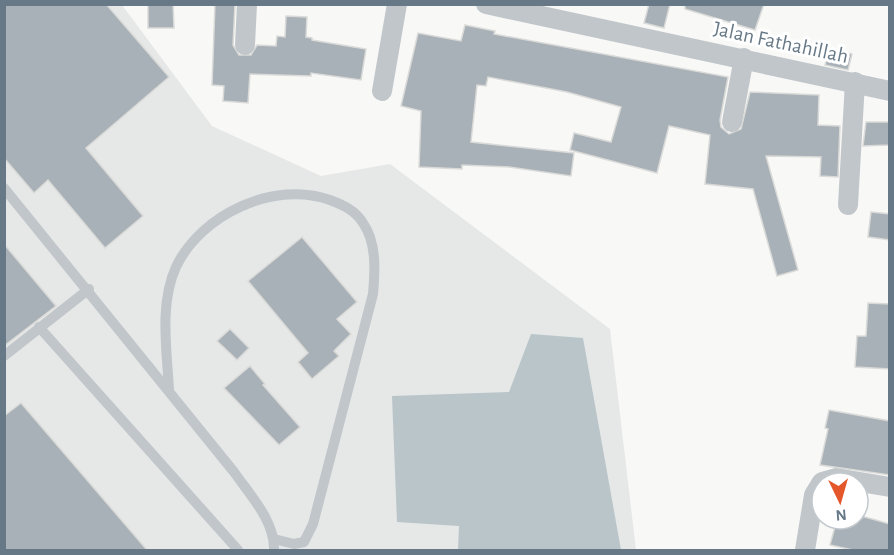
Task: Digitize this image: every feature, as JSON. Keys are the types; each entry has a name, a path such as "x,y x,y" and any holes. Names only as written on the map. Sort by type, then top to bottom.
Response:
{"street":[{"path":"245,45 247,4"},
{"path":"382,91 397,4"},
{"name":"Jalan Fathahillah","path":"486,4 551,11 890,91"},
{"path":"732,122 744,58"},
{"path":"848,205 855,82"},
{"path":"805,550 814,495 822,482 836,478 890,488"}],"lane":[{"path":"4,188 89,289 240,481 265,517 274,545 304,542 313,524 373,294 374,260 363,223 348,207 312,194 270,196 239,206 225,215 187,249 176,267 170,285 166,342 169,390"},
{"path":"4,356 89,289"},
{"path":"39,327 238,550"}],"shaded area":[{"path":"4,5 122,5 212,126 321,176 390,164 610,329 636,550 5,550"},
{"path":"531,334 583,338 621,550 458,550 459,526 397,522 392,396 509,392"}],"building":[{"path":"4,4 106,4 169,77 86,148 143,216 105,248 48,180 34,193 4,158"},
{"path":"148,4 173,4 174,28 148,28"},
{"path":"215,4 235,4 233,45 239,55 251,55 257,45 276,46 277,36 285,37 286,16 307,17 306,37 366,49 361,80 311,73 311,76 250,74 248,103 223,101 224,86 212,85"},
{"path":"649,4 670,4 664,28 644,23"},
{"path":"685,4 764,4 755,30 685,9"},
{"path":"465,25 495,31 494,34 728,77 720,120 721,127 729,134 741,129 750,92 819,95 818,125 840,126 838,177 820,176 821,157 766,156 798,270 777,276 753,189 705,184 710,135 669,126 657,173 570,150 574,133 611,142 621,107 567,92 488,77 486,86 477,85 471,142 574,153 571,176 509,167 462,165 462,169 419,167 421,111 401,106 418,33 461,41"},
{"path":"830,48 852,54 848,70 825,65"},
{"path":"866,122 889,122 890,145 863,146"},
{"path":"871,212 890,214 890,240 868,237"},
{"path":"302,237 357,302 337,319 351,334 334,351 339,356 312,379 298,362 308,353 248,281"},
{"path":"4,244 56,306 4,346"},
{"path":"868,303 890,304 890,369 855,367 857,336 866,336"},
{"path":"230,329 249,348 237,360 217,341"},
{"path":"250,366 265,384 263,385 300,427 279,445 224,388"},
{"path":"21,403 147,550 4,550 4,416"},
{"path":"829,410 890,421 890,475 820,465 828,429 825,428"},
{"path":"870,518 890,524 890,550 853,550 830,545 834,531 870,531"}]}
